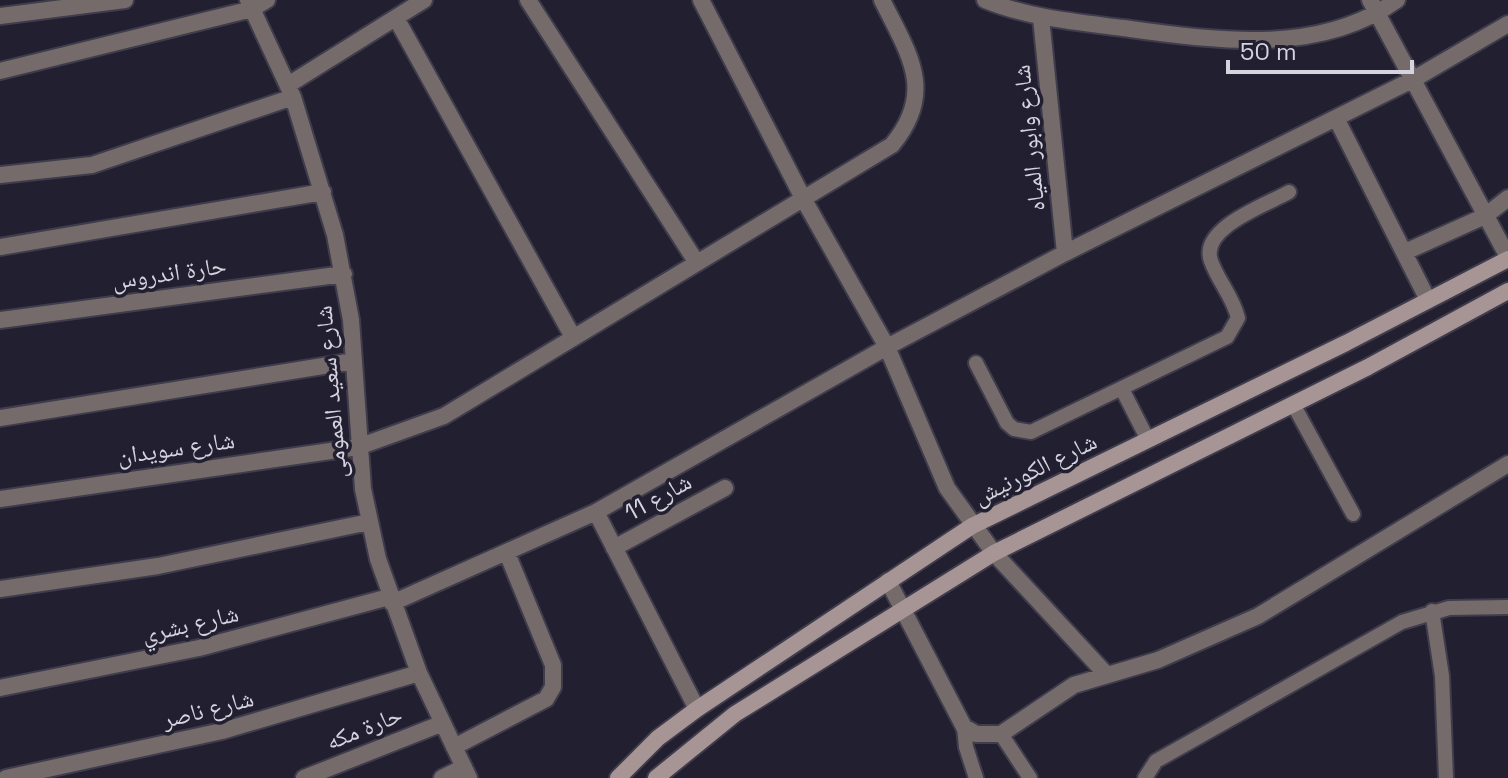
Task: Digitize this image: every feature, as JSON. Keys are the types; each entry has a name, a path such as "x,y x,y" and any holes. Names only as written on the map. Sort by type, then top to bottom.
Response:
{"main road":[{"name":"شارع الكورنيش","path":"618,778 658,738 697,709 972,526 1508,258"},
{"path":"656,778 684,751 735,714 994,553 1293,404 1508,291"}],"street":[{"path":"0,16 125,0"},
{"path":"0,71 267,0"},
{"path":"0,175 92,165 291,91 424,0"},
{"path":"528,0 697,263"},
{"path":"701,0 804,200 887,347 947,488 994,553 1105,673"},
{"name":"شارع سويدان","path":"0,499 358,447 444,416 892,145 914,108 916,93 913,63 882,0"},
{"path":"985,0 1041,18 1242,40 1306,36 1344,28 1374,6 1397,0"},
{"name":"شارع سعيد العمومى","path":"250,5 291,91 323,192 344,274 354,361 358,447 369,522 390,600 419,673 467,773"},
{"path":"1374,6 1508,258"},
{"path":"396,18 573,337"},
{"name":"شارع وابور المياه","path":"1041,18 1065,253"},
{"name":"شارع بشري","path":"0,688 199,648 390,600 507,553 596,512 887,347 1065,253 1414,79 1508,24"},
{"path":"1336,118 1428,300"},
{"path":"0,247 323,192"},
{"path":"1405,252 1485,216 1508,198"},
{"name":"حارة اندروس","path":"0,320 344,274"},
{"path":"0,418 354,361"},
{"path":"888,581 964,727 976,734 1001,734 1054,697 1105,673 1158,660 1258,616 1508,464"},
{"name":"شارع 11","path":"614,548 725,488"},
{"path":"596,512 697,709"},
{"path":"0,589 158,566 369,522"},
{"path":"454,747 546,699 553,687 553,665 507,553"},
{"name":"شارع ناصر","path":"6,778 222,731 419,673"},
{"name":"حارة مكه","path":"304,778 443,723"},
{"path":"442,778 467,773"}],"lane":[{"path":"976,363 1007,423 1022,432 1039,429 1233,332 1236,310 1210,259 1210,242 1221,229 1289,192"},
{"path":"1122,389 1148,440"},
{"path":"1293,404 1353,514"},
{"path":"1145,778 1156,761 1402,622 1432,611 1508,607"},
{"path":"1432,611 1442,676 1446,778"},
{"path":"964,727 966,747 976,778"},
{"path":"1001,734 1030,778"}]}
